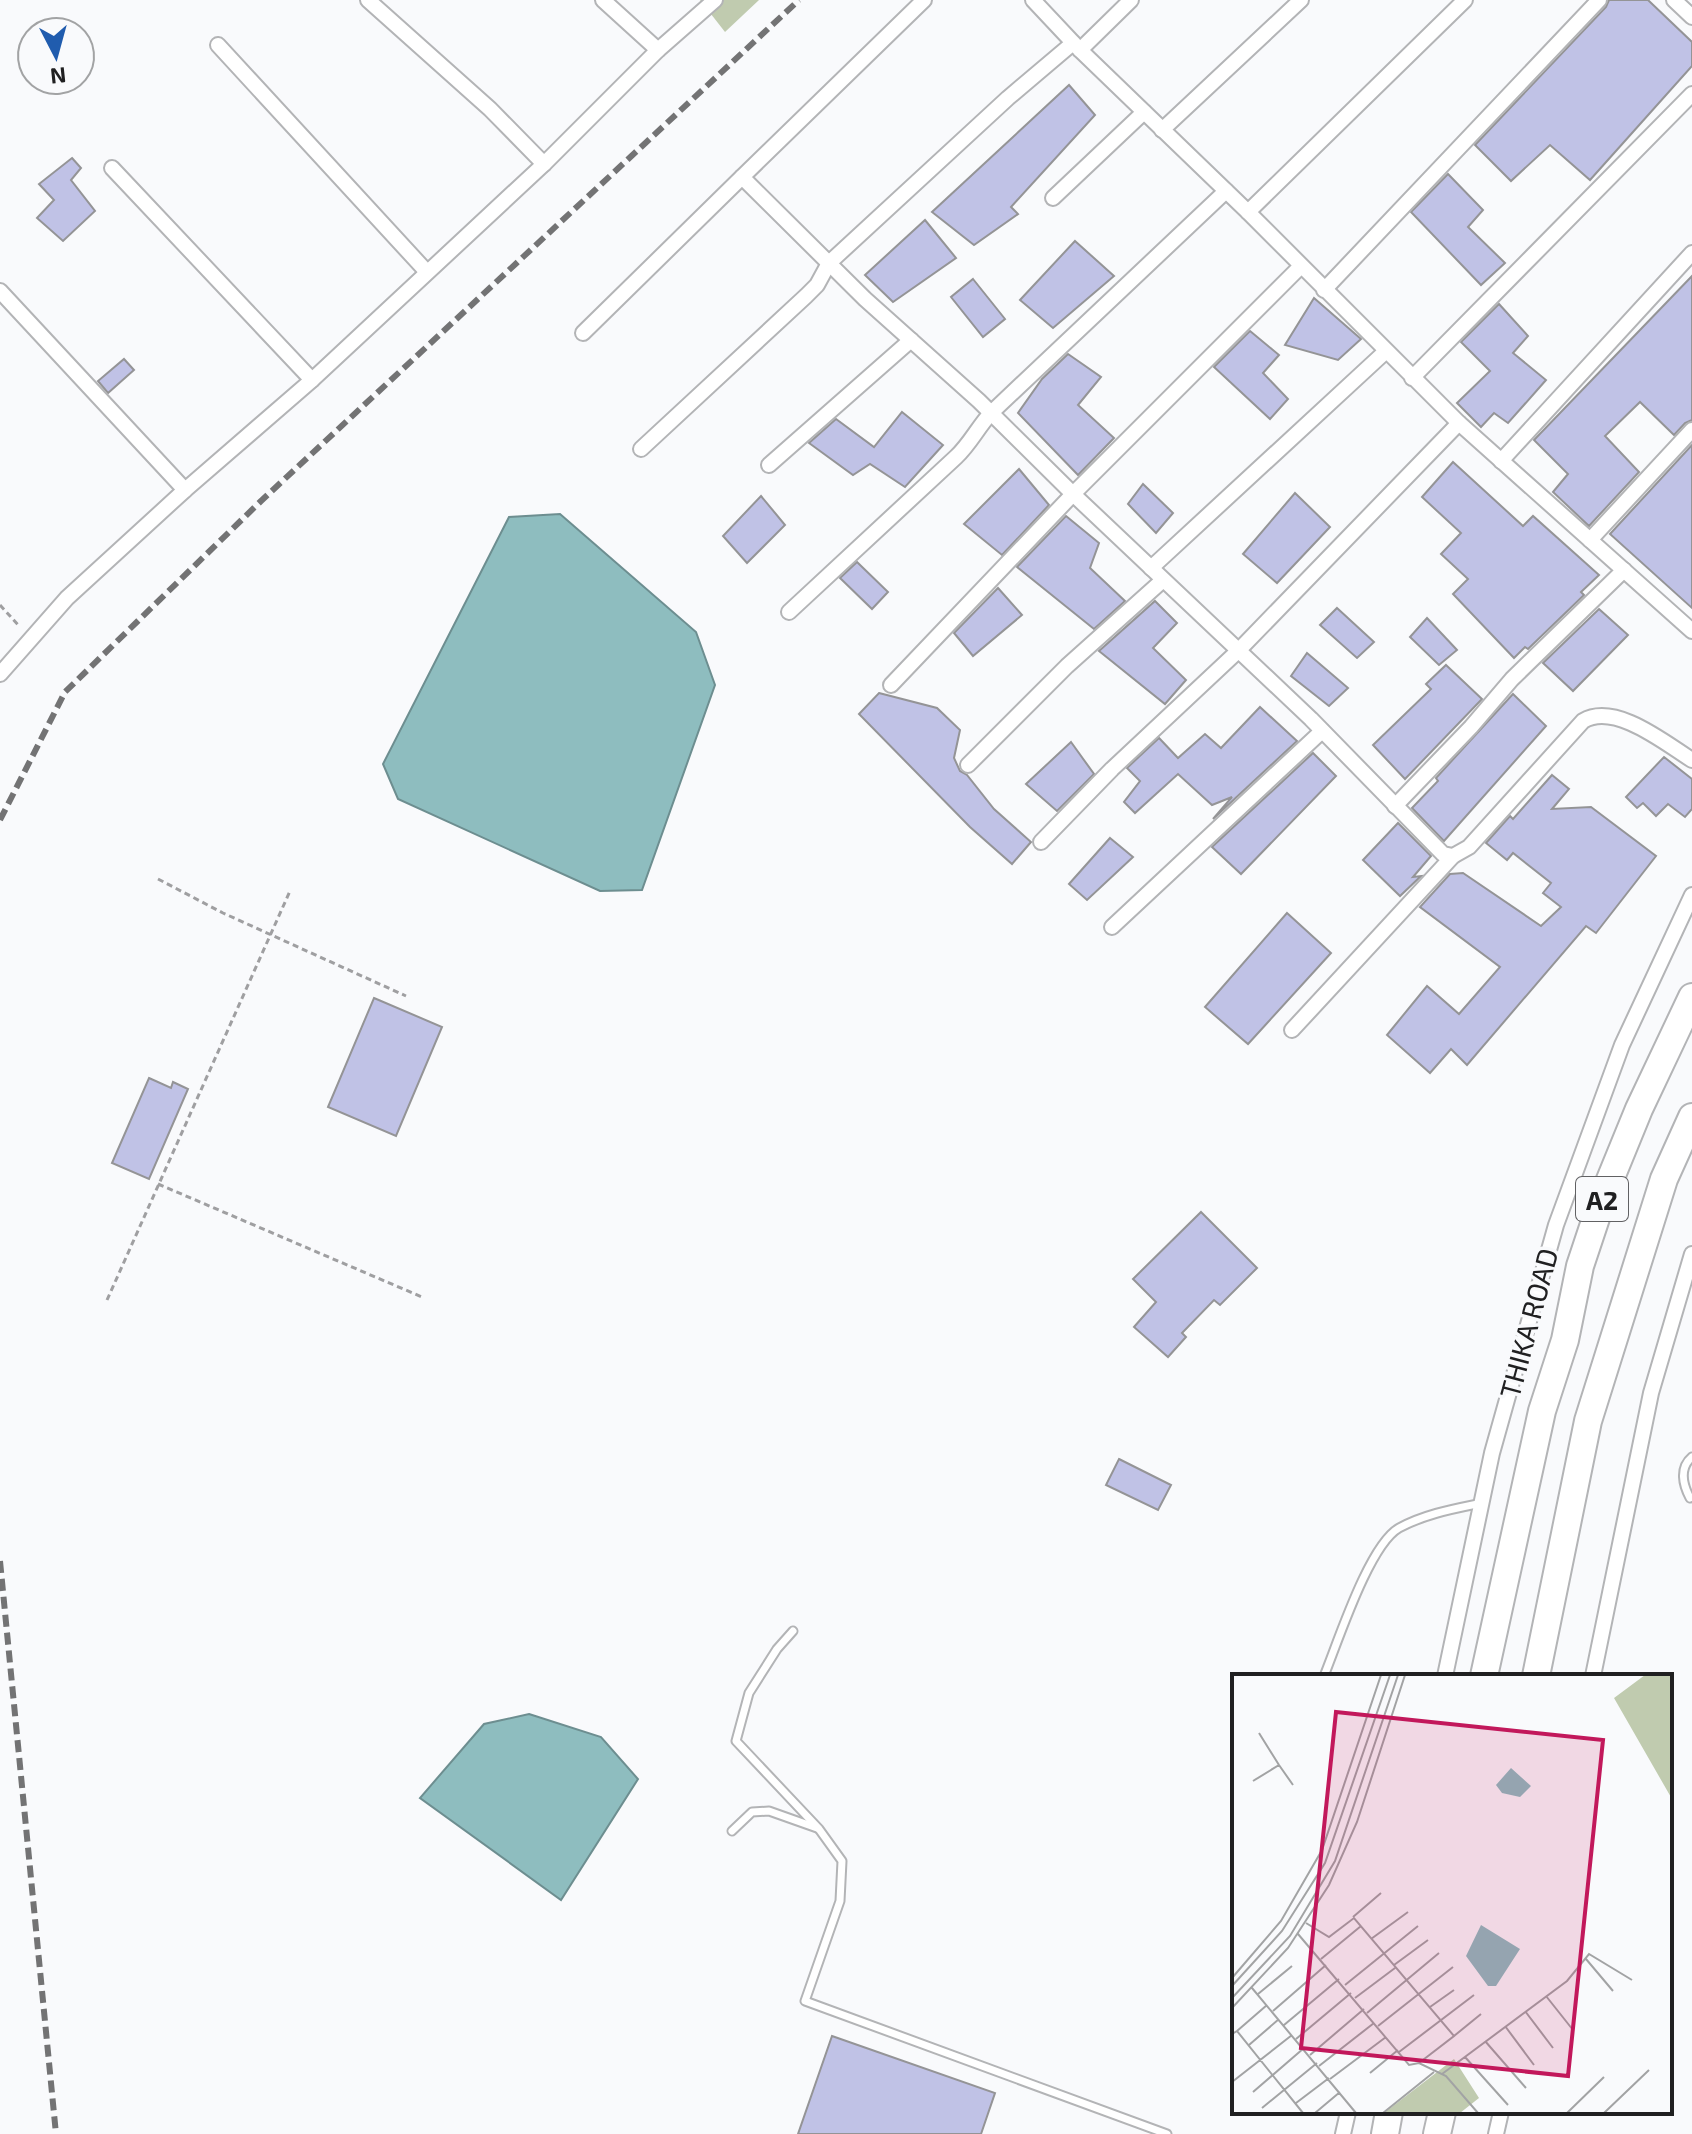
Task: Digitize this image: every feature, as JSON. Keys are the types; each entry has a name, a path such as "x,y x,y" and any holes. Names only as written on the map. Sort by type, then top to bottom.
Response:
{"highway":[{"name":"THIKA ROAD","path":"1484,1674 1542,1411 1565,1340 1580,1266 1603,1197 1639,1109 1692,997"},
{"name":"A2","path":"1536,1674 1588,1421 1664,1179 1692,1117"},
{"path":"1385,2134 1389,2114"},
{"path":"1437,2134 1442,2114"}],"street":[{"path":"368,0 490,109 544,164"},
{"path":"603,0 658,50"},
{"path":"0,674 67,598 312,380 544,164 658,50 715,0"},
{"path":"583,333 924,0"},
{"path":"1033,0 1412,378 1692,631"},
{"path":"641,449 806,296 817,285 829,263 1008,98 1131,0"},
{"path":"1162,130 1301,0"},
{"path":"1248,212 1465,0"},
{"path":"1324,290 1599,0"},
{"path":"1674,0 1692,17"},
{"path":"218,45 426,271"},
{"path":"1412,378 1692,94"},
{"path":"1053,198 1144,112"},
{"path":"112,168 312,380"},
{"path":"742,177 1322,731 1443,854 1453,856"},
{"path":"789,612 968,446 978,427 991,413 1226,191"},
{"path":"1501,461 1692,253"},
{"path":"891,685 1073,494 1301,266"},
{"path":"0,291 185,490"},
{"path":"769,465 911,340"},
{"path":"1151,568 1385,352"},
{"path":"1041,842 1112,769 1238,651 1459,423"},
{"path":"1590,540 1692,430"},
{"path":"1395,806 1512,679 1624,570"},
{"path":"968,765 1067,666 1163,580"},
{"path":"1292,1030 1453,856 1469,847 1590,716 1622,719 1692,760"},
{"path":"1112,927 1322,731"},
{"name":"THIKA ROAD","path":"1445,1674 1492,1453 1556,1225 1622,1045 1692,895"},
{"path":"1593,1674 1651,1393 1692,1254"},
{"path":"1343,2134 1348,2114"},
{"path":"1496,2134 1501,2114"}],"lane":[{"path":"1690,1498 1683,1476 1687,1461 1692,1457"},
{"path":"1325,1674 1371,1563 1396,1530 1437,1512 1482,1503"},
{"path":"793,1631 777,1649 749,1693 736,1741 819,1829 842,1861 840,1901 805,2001 1167,2134"},
{"path":"732,1831 752,1812 769,1811 819,1829"}],"path":[{"path":"0,605 31,638"},
{"path":"158,879 270,935 406,996"},
{"path":"107,1300 290,891"},
{"path":"158,1184 422,1297"}],"green space":[{"path":"700,0 759,0 725,32"}],"water":[{"path":"560,514 696,632 715,685 642,890 600,891 398,799 383,764 509,517"},
{"path":"529,1714 601,1737 638,1779 561,1900 420,1798 484,1724"}],"building":[{"path":"1609,0 1648,0 1692,42 1692,66 1590,180 1550,145 1511,181 1475,145 1606,7"},
{"path":"1069,85 1095,115 1011,207 1018,214 974,245 932,212"},
{"path":"72,158 81,168 71,180 95,211 63,241 37,218 54,200 39,184"},
{"path":"1448,174 1483,210 1468,227 1505,263 1481,285 1411,212"},
{"path":"925,220 956,258 893,302 865,275"},
{"path":"1075,241 1114,276 1053,328 1020,300"},
{"path":"1692,276 1692,420 1674,435 1640,402 1605,436 1639,472 1589,526 1553,492 1568,474 1534,440"},
{"path":"973,279 1005,319 983,337 951,297"},
{"path":"1314,298 1361,339 1338,360 1285,345"},
{"path":"1499,304 1528,336 1513,353 1546,380 1508,423 1494,413 1481,427 1457,403 1490,371 1461,342"},
{"path":"1250,331 1279,355 1263,373 1288,399 1270,419 1214,367"},
{"path":"1068,354 1101,377 1078,405 1114,438 1078,475 1018,413 1042,379"},
{"path":"124,359 134,370 108,393 98,381"},
{"path":"902,412 943,445 905,487 870,464 853,475 809,443 836,419 874,447"},
{"path":"1692,445 1692,608 1610,534"},
{"path":"1453,462 1523,526 1533,516 1599,575 1581,592 1584,595 1528,649 1525,647 1514,658 1453,594 1468,579 1441,554 1461,533 1422,497"},
{"path":"1019,469 1049,505 1002,555 964,524"},
{"path":"1143,484 1173,513 1156,533 1128,504"},
{"path":"1295,493 1330,527 1277,583 1243,554"},
{"path":"761,496 785,525 747,563 723,536"},
{"path":"1066,516 1099,543 1090,568 1125,601 1094,629 1017,567"},
{"path":"857,562 888,592 872,609 840,578"},
{"path":"998,588 1022,615 973,656 954,633"},
{"path":"1155,601 1177,623 1153,648 1186,680 1165,704 1099,651"},
{"path":"1337,608 1374,642 1357,658 1320,625"},
{"path":"1599,609 1628,635 1573,691 1543,663"},
{"path":"1427,618 1457,650 1439,665 1410,637"},
{"path":"1307,653 1348,688 1329,706 1291,676"},
{"path":"1446,665 1482,699 1405,779 1373,745 1431,689 1426,684"},
{"path":"879,693 937,708 960,730 954,758 960,771 967,775 994,809 1031,842 1012,864 970,827 859,714"},
{"path":"1513,694 1546,726 1444,841 1412,808"},
{"path":"1260,707 1297,741 1213,819 1232,797 1212,805 1178,774 1135,813 1124,802 1140,781 1127,768 1159,738 1178,758 1205,734 1221,748"},
{"path":"1071,742 1094,774 1057,811 1026,784"},
{"path":"1313,753 1336,776 1241,874 1212,847"},
{"path":"1664,757 1692,779 1692,809 1685,817 1668,804 1656,816 1643,803 1637,808 1626,797"},
{"path":"1552,775 1569,789 1552,809 1591,807 1656,856 1596,933 1586,926 1467,1065 1451,1049 1430,1073 1387,1035 1427,986 1459,1014 1500,967 1420,907 1450,874 1463,873 1541,926 1561,907 1543,893 1551,883 1513,853 1507,860 1486,843 1510,816 1513,819"},
{"path":"1398,823 1431,856 1413,877 1421,876 1400,896 1363,860"},
{"path":"1110,838 1133,857 1087,900 1069,884"},
{"path":"1287,913 1331,953 1248,1044 1205,1007"},
{"path":"374,998 442,1027 396,1136 328,1107"},
{"path":"149,1078 171,1088 173,1082 188,1089 149,1179 112,1163"},
{"path":"1201,1212 1257,1268 1220,1305 1214,1300 1182,1333 1186,1337 1168,1357 1134,1327 1156,1302 1133,1279"},
{"path":"1119,1459 1171,1485 1158,1510 1106,1485"},
{"path":"832,2036 995,2093 981,2134 798,2134"}],"railway":[{"path":"0,820 65,692 261,501 799,0"},
{"path":"0,1561 56,2134"}]}
